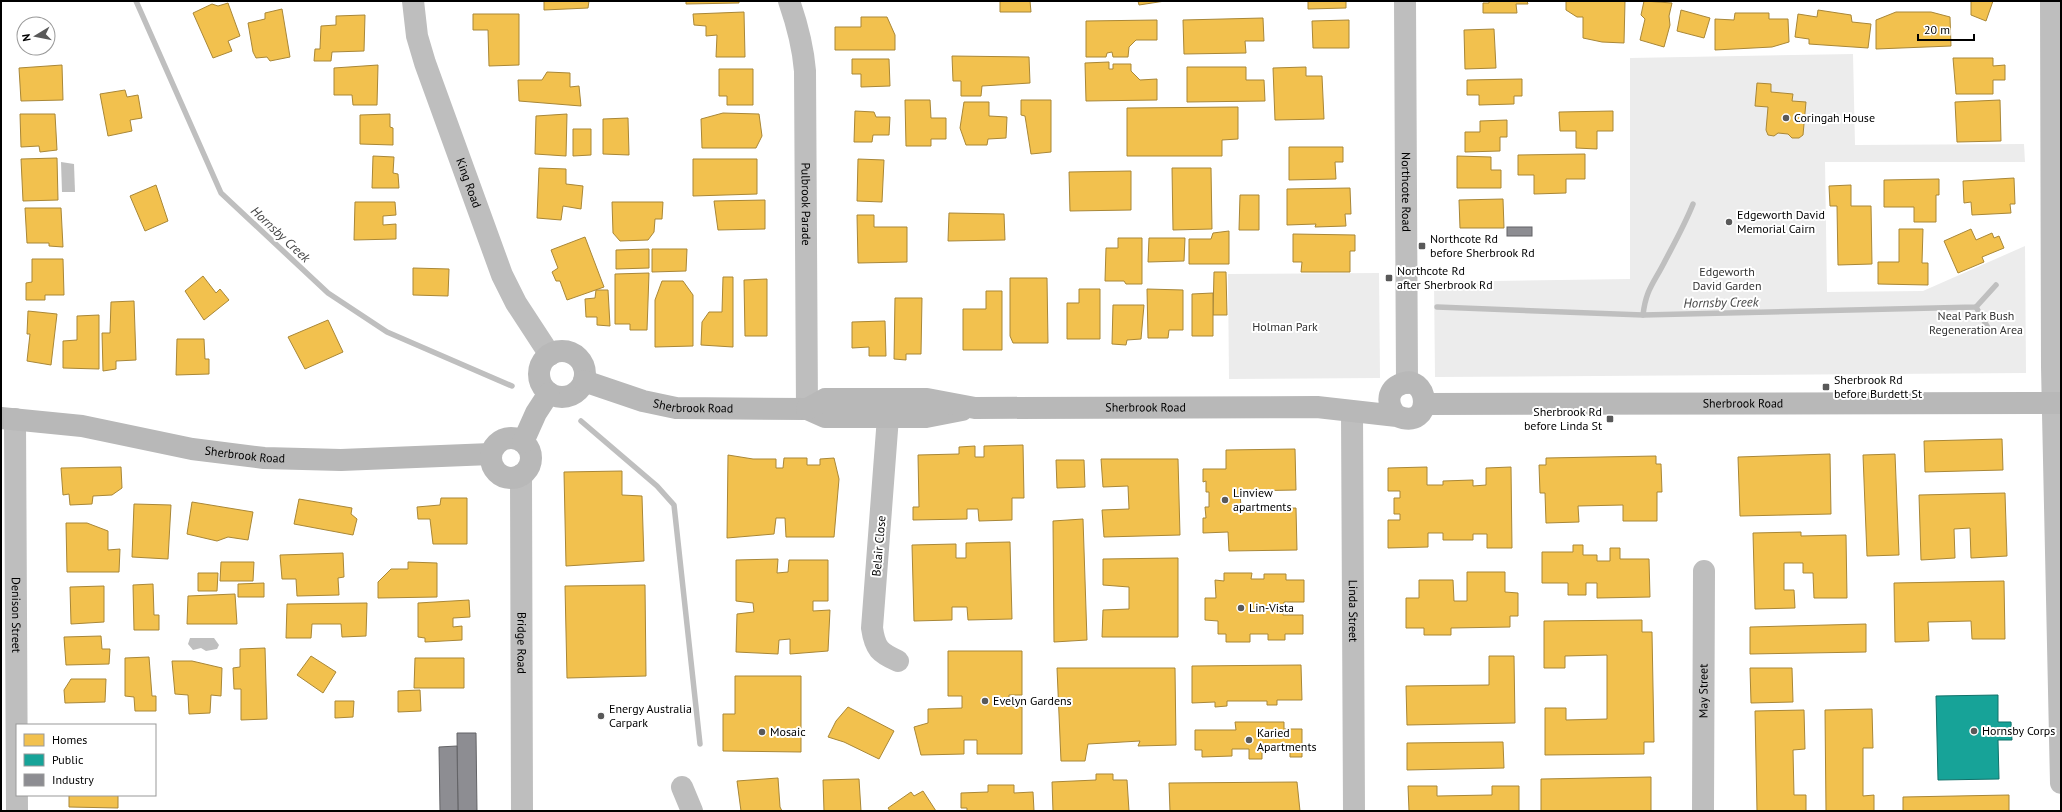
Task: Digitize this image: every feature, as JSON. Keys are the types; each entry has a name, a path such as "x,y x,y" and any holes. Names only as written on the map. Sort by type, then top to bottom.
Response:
{"main road":[{"path":"558,352 572,354 583,366 584,381 576,392 570,396 556,396 549,393 544,388 539,374 544,360 550,355 558,352"},
{"name":"Sherbrook Road","path":"584,381 643,401 676,408 807,409 825,417 926,417 975,408 1317,408 1397,416 1408,419 1414,418 1422,410 1424,404 2057,403"},
{"path":"1397,416 1390,406 1399,388 1413,384 1421,389 1425,399 1424,404"},
{"name":"Sherbrook Road","path":"1317,408 1399,388"},
{"path":"524,442 536,412 549,393"},
{"name":"Sherbrook Road","path":"807,409 825,399 927,399 975,408"},
{"name":"Sherbrook Road","path":"8,418 82,426 192,449 264,458 341,460 491,454"},
{"path":"504,439 517,439 524,442 530,453 531,460 529,466 521,475 508,478 497,472 491,461 491,454 493,448 504,439"}],"street":[{"name":"King Road","path":"412,1 417,36 424,63 496,260 516,303 550,355"},
{"name":"Pulbrook Parade","path":"789,1 798,28 803,50 805,71 807,409"},
{"name":"Northcote Road","path":"1399,388 1405,1"},
{"path":"2051,1 2061,783"},
{"name":"Linda Street","path":"1352,412 1354,811"},
{"name":"Belair Close","path":"888,417 872,628 874,641 882,654 898,661"},
{"name":"Denison Street","path":"8,418 16,811"},
{"name":"Bridge Road","path":"521,475 522,811"},
{"name":"May Street","path":"1703,811 1704,570"},
{"path":"682,787 692,811"}],"green space":[{"name":"Edgeworth David Garden","path":"1853,54 1855,145 2024,144 2025,162 1825,162 1827,292 1923,291 2025,246 2026,373 1435,377 1434,282 1630,279 1630,58"},
{"name":"Holman Park","path":"1379,273 1380,378 1229,379 1228,274"}],"shaded area":[{"path":"61,162 74,164 75,192 62,192"},
{"path":"190,638 214,638 219,645 217,649 206,651 201,648 193,650 188,644"}],"building: Homes":[{"path":"544,1 589,1 588,8 544,10"},
{"path":"686,1 739,1 739,3 686,4"},
{"path":"1000,1 1030,1 1031,12 1000,12"},
{"path":"1138,1 1165,1 1139,5"},
{"path":"1308,1 1346,1 1346,8 1308,9"},
{"path":"1489,1 1527,1 1528,4 1516,4 1517,13 1483,13 1483,3 1489,3"},
{"path":"1566,1 1625,1 1624,43 1602,42 1583,38 1583,17 1577,17 1566,10"},
{"path":"1644,1 1672,3 1669,16 1670,25 1664,47 1640,40 1645,19 1641,15"},
{"path":"1971,1 1993,1 1986,21 1971,15"},
{"path":"228,3 240,36 228,41 232,51 213,58 193,13 212,4 218,6"},
{"path":"282,9 290,57 270,61 267,57 256,58 253,52 248,23 265,19 265,13"},
{"path":"1681,10 1710,18 1704,38 1677,31"},
{"path":"1818,10 1851,15 1852,22 1871,24 1868,48 1809,44 1809,39 1795,37 1798,14 1817,17"},
{"path":"744,12 745,57 716,57 717,35 706,36 706,26 694,25 693,14"},
{"path":"1896,12 1931,12 1950,17 1951,46 1876,49 1876,20"},
{"path":"1735,13 1769,13 1769,19 1788,19 1789,42 1772,47 1715,50 1715,19 1734,20"},
{"path":"473,14 519,14 519,65 489,66 488,30 473,30"},
{"path":"365,15 364,51 332,52 331,61 314,61 315,49 320,49 321,26 336,25 336,16"},
{"path":"861,17 887,17 895,35 895,50 835,50 835,27 861,27"},
{"path":"1263,18 1264,41 1245,41 1246,53 1184,54 1183,20"},
{"path":"1157,20 1157,40 1136,40 1129,47 1128,57 1113,57 1112,52 1107,53 1106,57 1086,57 1086,21"},
{"path":"1349,20 1349,48 1313,48 1312,21"},
{"path":"1494,29 1496,68 1465,69 1464,30"},
{"path":"952,56 1029,57 1030,83 982,86 981,96 961,96 961,81 953,81"},
{"path":"1953,58 1993,58 1993,66 2005,65 2005,80 1993,80 1993,94 1956,94"},
{"path":"852,59 889,59 890,86 861,87 861,74 852,74"},
{"path":"1109,62 1109,69 1113,69 1113,64 1131,64 1131,71 1140,80 1157,79 1157,100 1086,101 1085,63"},
{"path":"62,65 63,100 21,101 19,68"},
{"path":"378,65 377,105 353,105 352,95 334,95 334,68"},
{"path":"1187,67 1246,67 1246,80 1264,80 1265,101 1187,102"},
{"path":"1306,67 1306,76 1322,76 1324,119 1275,120 1273,68"},
{"path":"719,69 753,69 753,105 727,105 727,96 719,96"},
{"path":"547,72 570,73 570,87 579,86 581,106 519,101 518,80 542,80"},
{"path":"1522,79 1522,96 1514,96 1514,104 1479,105 1479,95 1467,95 1467,80"},
{"name":"Coringah House","path":"1757,83 1771,84 1771,92 1793,94 1792,101 1806,102 1803,135 1799,138 1792,138 1788,134 1778,133 1774,136 1768,135 1766,130 1768,107 1755,106"},
{"path":"125,90 127,97 138,95 142,118 130,120 132,131 108,136 100,94"},
{"path":"905,100 930,100 931,118 946,118 946,139 931,139 931,146 906,146"},
{"path":"1021,100 1051,100 1051,152 1031,154 1025,116 1021,115"},
{"path":"2000,100 2001,141 1957,142 1955,102"},
{"path":"964,102 989,102 989,116 1007,117 1006,138 988,139 987,145 966,145 960,128"},
{"path":"1238,107 1238,139 1222,140 1222,156 1127,156 1127,108"},
{"path":"855,111 874,112 876,117 890,117 889,135 873,135 872,142 854,142"},
{"path":"1613,111 1613,131 1597,131 1597,149 1576,148 1576,131 1560,131 1559,112"},
{"path":"723,113 759,114 762,136 756,148 702,148 701,119"},
{"path":"20,114 55,114 57,150 40,152 39,146 21,147"},
{"path":"390,114 390,127 393,128 393,145 360,144 360,115"},
{"path":"567,114 566,156 535,154 536,116"},
{"path":"628,118 629,155 603,154 603,119"},
{"path":"1507,120 1507,137 1500,137 1500,151 1465,152 1465,132 1480,132 1480,121"},
{"path":"573,129 591,129 591,155 573,156"},
{"path":"1289,147 1343,147 1343,162 1335,162 1336,179 1289,180"},
{"path":"1585,154 1585,179 1566,179 1566,193 1534,194 1534,175 1518,175 1518,155"},
{"path":"373,156 394,157 393,173 398,174 399,188 372,188"},
{"path":"1457,156 1491,157 1491,170 1501,170 1501,188 1457,188"},
{"path":"57,158 58,200 23,201 21,159"},
{"path":"693,159 757,159 757,194 693,196"},
{"path":"858,159 884,160 882,202 857,201"},
{"path":"539,168 566,169 566,184 583,186 581,209 563,206 561,220 537,218"},
{"path":"1172,168 1211,168 1212,229 1173,230"},
{"path":"1131,171 1131,210 1070,211 1069,172"},
{"path":"2014,178 2015,204 2010,204 2011,213 1972,215 1971,202 1964,203 1963,181"},
{"path":"1939,179 1939,195 1936,195 1936,222 1914,222 1914,207 1884,207 1884,180"},
{"path":"156,185 168,221 145,231 130,196"},
{"path":"1851,185 1851,206 1871,206 1872,264 1838,265 1837,206 1830,206 1829,186"},
{"path":"1350,188 1351,214 1345,214 1346,226 1315,227 1316,224 1287,225 1287,189"},
{"path":"1240,195 1259,195 1259,230 1239,230"},
{"path":"1503,199 1504,228 1460,228 1459,200"},
{"path":"765,200 765,229 718,230 714,201"},
{"path":"355,202 395,202 396,215 383,216 383,225 396,224 396,239 354,240"},
{"path":"612,202 663,202 662,219 655,219 654,232 648,240 620,241 613,233"},
{"path":"25,208 61,208 63,247 49,246 49,243 27,243"},
{"path":"949,213 1004,214 1005,240 948,241"},
{"path":"857,215 874,215 874,227 907,227 907,262 858,263"},
{"path":"1899,229 1923,229 1922,263 1928,263 1928,285 1878,284 1878,262 1899,262"},
{"path":"1971,229 1976,240 1992,233 1994,238 1999,236 2004,248 1982,257 1984,262 1958,273 1944,241"},
{"path":"1229,231 1229,264 1189,264 1189,239 1211,239 1213,233"},
{"path":"1293,234 1355,235 1355,251 1350,251 1350,272 1301,272 1302,262 1293,262"},
{"path":"585,237 604,287 567,300 560,281 556,281 552,272 558,268 551,250"},
{"path":"1118,238 1142,238 1142,284 1126,284 1124,281 1105,281 1106,248 1118,248"},
{"path":"1149,238 1185,238 1184,261 1148,262"},
{"path":"649,249 649,268 616,269 616,250"},
{"path":"652,249 687,249 686,271 652,272"},
{"path":"32,259 63,259 64,295 45,295 45,300 26,300 26,283 32,282"},
{"path":"413,268 449,269 448,296 413,295"},
{"path":"1214,272 1226,272 1227,315 1213,315"},
{"path":"649,273 647,330 630,330 630,324 615,324 615,274"},
{"path":"203,276 216,293 220,289 229,300 204,320 185,291"},
{"path":"723,277 733,277 733,347 701,345 702,322 709,312 722,312"},
{"path":"1010,278 1047,278 1048,343 1013,343 1010,336"},
{"path":"767,279 767,336 745,336 744,280"},
{"path":"662,281 683,281 693,295 693,346 655,347 655,300"},
{"path":"1079,289 1100,289 1100,339 1067,339 1067,303 1079,303"},
{"path":"1147,289 1183,290 1183,330 1169,330 1168,338 1148,338"},
{"path":"596,290 608,290 610,326 597,325 597,317 586,317 585,299 595,298"},
{"path":"986,291 1002,291 1002,350 963,350 963,309 986,309"},
{"path":"1213,293 1213,336 1192,336 1192,294"},
{"path":"895,298 922,298 921,354 906,354 906,360 894,359"},
{"path":"134,301 136,360 116,361 116,369 103,371 102,333 110,333 111,302"},
{"path":"1113,305 1144,305 1141,339 1127,340 1126,345 1112,344"},
{"path":"28,311 57,314 51,365 27,361 30,334 27,334"},
{"path":"99,315 99,369 63,368 63,341 77,340 77,316"},
{"path":"328,320 343,352 305,369 288,337"},
{"path":"885,321 886,356 869,356 869,347 852,348 852,322"},
{"path":"177,339 204,339 205,359 209,359 209,374 176,375"},
{"path":"2002,439 2003,470 1925,472 1924,441"},
{"path":"1023,445 1024,498 1012,498 1012,520 979,521 978,509 967,509 967,519 913,520 913,507 919,507 918,455 959,454 959,447 975,446 975,457 984,457 984,446"},
{"name":"Linview apartments","path":"1295,449 1296,490 1240,491 1241,509 1296,508 1297,550 1229,551 1228,532 1203,533 1203,518 1206,518 1205,507 1209,507 1209,492 1206,492 1206,481 1203,482 1203,469 1226,469 1226,450"},
{"path":"1830,454 1831,514 1740,516 1738,457"},
{"path":"1895,454 1899,555 1867,556 1863,455"},
{"path":"728,455 753,459 776,459 776,468 783,468 784,458 807,458 807,465 820,465 820,459 834,458 839,479 834,537 786,537 785,518 776,518 774,534 727,538"},
{"path":"1656,456 1656,464 1661,464 1662,492 1657,492 1657,521 1623,521 1623,505 1578,506 1579,522 1546,523 1545,493 1540,493 1539,465 1546,465 1546,458"},
{"path":"1101,459 1178,459 1180,535 1104,537 1102,510 1129,509 1128,486 1103,487"},
{"path":"1056,460 1084,460 1085,487 1057,488"},
{"path":"121,467 122,488 112,495 93,496 92,504 70,505 69,494 63,495 61,468"},
{"path":"1427,467 1427,485 1443,485 1443,481 1473,480 1473,486 1486,485 1486,468 1511,467 1512,548 1487,548 1487,534 1473,534 1473,540 1443,540 1443,533 1428,533 1428,547 1388,548 1388,520 1400,520 1400,514 1394,514 1394,498 1400,498 1400,491 1388,491 1388,468"},
{"path":"622,471 622,495 642,496 644,561 566,566 564,472"},
{"path":"2005,493 2007,556 1971,558 1970,528 1954,529 1955,558 1921,560 1919,495"},
{"path":"441,498 467,498 467,544 433,544 430,519 418,519 417,507 440,505"},
{"path":"299,499 352,508 351,514 357,519 353,535 294,524"},
{"path":"192,502 253,512 248,540 228,537 217,541 187,534"},
{"path":"134,504 171,505 168,559 132,557"},
{"path":"1083,519 1087,640 1054,642 1053,521"},
{"path":"66,523 87,523 108,531 108,550 120,549 119,572 67,572"},
{"path":"1801,532 1801,536 1846,535 1847,598 1814,598 1813,573 1803,573 1803,563 1784,563 1784,590 1794,590 1795,608 1755,609 1753,533"},
{"path":"1010,542 1012,619 968,620 967,607 952,607 952,620 914,621 912,545 956,544 956,558 966,558 966,543"},
{"path":"1573,545 1583,545 1583,555 1597,555 1597,561 1610,561 1610,548 1620,548 1620,559 1649,559 1650,597 1597,598 1597,583 1586,583 1586,595 1568,595 1568,583 1542,583 1542,552 1573,552"},
{"path":"343,553 344,577 338,578 339,595 297,596 296,579 282,579 280,555"},
{"path":"1178,558 1178,637 1102,637 1103,610 1129,609 1129,587 1103,585 1103,559"},
{"path":"778,559 777,573 788,572 789,560 828,560 828,601 813,601 813,611 830,610 828,651 790,654 790,639 779,640 778,654 736,652 737,614 754,612 753,603 736,601 736,560"},
{"path":"221,562 254,562 253,581 220,581"},
{"path":"408,562 437,563 437,597 378,598 378,582 391,569 408,569"},
{"path":"1467,572 1505,572 1505,592 1518,593 1518,616 1510,616 1510,627 1451,628 1451,635 1424,635 1424,628 1406,628 1406,598 1419,598 1419,580 1453,580 1454,601 1467,601"},
{"path":"198,573 218,573 217,591 198,591"},
{"name":"Lin-Vista","path":"1224,573 1252,573 1251,579 1264,579 1264,574 1286,574 1286,580 1304,580 1304,602 1284,602 1284,605 1277,605 1277,610 1283,610 1283,615 1303,615 1303,634 1285,634 1285,640 1268,640 1268,634 1250,634 1250,642 1226,642 1226,634 1218,634 1218,621 1205,620 1205,598 1216,598 1215,580 1224,581"},
{"path":"2004,581 2005,639 1972,639 1971,621 1928,622 1929,641 1895,642 1894,583"},
{"path":"264,583 264,597 238,597 238,584"},
{"path":"153,584 154,615 159,615 159,630 134,630 133,585"},
{"path":"645,585 646,676 567,678 565,586"},
{"path":"104,586 104,622 71,624 70,587"},
{"path":"235,594 237,624 187,624 188,596"},
{"path":"469,600 470,617 453,618 453,627 462,626 462,640 425,642 425,638 418,637 418,603"},
{"path":"367,603 366,636 342,637 341,624 312,624 311,638 286,638 287,604"},
{"path":"1642,620 1642,632 1652,632 1654,742 1644,742 1644,754 1545,755 1545,708 1566,708 1566,720 1607,719 1607,655 1565,656 1565,668 1544,668 1544,621"},
{"path":"1866,624 1866,652 1750,654 1750,627"},
{"path":"101,636 102,649 110,649 109,664 66,665 64,637"},
{"path":"265,648 267,719 241,720 241,689 234,689 233,668 240,667 240,649"},
{"name":"Evelyn Gardens","path":"948,651 1022,651 1022,695 1009,695 1009,706 1022,707 1022,754 977,754 977,740 964,740 964,754 921,755 914,727 928,723 928,709 962,708 962,696 948,696"},
{"path":"311,656 336,672 323,693 297,675"},
{"path":"1489,656 1514,656 1515,723 1407,725 1406,686 1489,685"},
{"path":"149,657 152,696 156,696 156,711 135,711 134,697 125,696 125,658"},
{"path":"415,658 464,658 464,688 414,688"},
{"path":"172,661 192,661 222,668 221,696 211,695 210,713 189,714 188,695 175,694"},
{"path":"1301,665 1302,700 1277,700 1277,705 1267,705 1267,701 1227,701 1227,706 1215,707 1215,702 1192,703 1192,666"},
{"path":"1057,668 1175,668 1176,745 1138,746 1140,741 1088,744 1085,761 1061,761"},
{"path":"1750,668 1792,668 1793,702 1751,703"},
{"name":"Mosaic","path":"735,676 801,676 801,752 723,751 723,714 735,714"},
{"path":"71,679 106,679 105,702 65,703 64,690"},
{"path":"420,690 421,711 398,712 398,691"},
{"path":"335,701 354,701 353,717 335,718"},
{"path":"848,707 894,731 879,759 844,742 828,737 836,721"},
{"path":"1872,709 1873,748 1863,748 1863,796 1874,795 1874,811 1826,811 1825,710"},
{"path":"1804,710 1805,749 1793,750 1794,795 1806,795 1806,811 1757,811 1755,711"},
{"name":"Karied Apartments","path":"1235,722 1284,722 1284,729 1302,729 1302,757 1290,757 1290,749 1262,749 1262,759 1249,759 1249,749 1232,749 1232,756 1202,757 1202,750 1195,750 1195,730 1236,730"},
{"path":"1503,742 1504,768 1407,770 1407,743"},
{"path":"1096,774 1113,774 1113,780 1127,780 1129,811 1053,811 1052,782 1096,780"},
{"path":"1651,777 1651,811 1541,811 1541,779"},
{"path":"778,778 780,807 782,811 741,811 737,781"},
{"path":"859,779 861,811 824,811 823,780"},
{"path":"1297,782 1300,811 1170,811 1169,783"},
{"path":"988,785 1014,785 1014,793 1033,792 1034,811 967,811 967,808 961,808 961,793 988,792"},
{"path":"1408,786 1437,786 1437,796 1492,795 1492,786 1519,786 1519,811 1409,811"},
{"path":"923,791 936,811 890,811 888,808 911,792 914,796"},
{"path":"2009,795 2009,811 1903,811 1903,797"},
{"path":"69,796 118,796 118,808 69,807"}],"building: Public":[{"name":"Hornsby Corps","path":"1998,695 1998,722 2011,722 2012,740 1998,740 1999,779 1938,780 1936,696"}],"building: Industry":[{"path":"1507,227 1532,227 1532,236 1507,236"},
{"path":"457,733 476,733 477,811 458,811"},
{"path":"457,746 458,811 440,811 439,747"}],"waterway":[{"name":"Hornsby Creek","path":"136,1 221,193 328,293 387,332 512,386"},
{"path":"1643,315 1648,292 1680,233 1693,204"},
{"name":"Hornsby Creek","path":"1437,307 1643,315 1976,307 1996,285"},
{"path":"1976,307 1991,333"},
{"path":"581,421 657,486 674,505 700,744"}],"place":[{"name":"Coringah House","path":"1786,118"},
{"name":"Edgeworth David Memorial Cairn","path":"1729,222"},
{"name":"Northcote Rd before Sherbrook Rd","path":"1422,246"},
{"name":"Northcote Rd after Sherbrook Rd","path":"1389,278"},
{"name":"Sherbrook Rd before Burdett St","path":"1826,387"},
{"name":"Sherbrook Rd before Linda St","path":"1610,419"},
{"name":"Linview apartments","path":"1225,500"},
{"name":"Lin-Vista","path":"1241,608"},
{"name":"Evelyn Gardens","path":"985,701"},
{"name":"Energy Australia Carpark","path":"601,716"},
{"name":"Hornsby Corps","path":"1974,731"},
{"name":"Mosaic","path":"762,732"},
{"name":"Karied Apartments","path":"1249,740"}],"park label":[{"name":"Neal Park Bush Regeneration Area","path":"1976,323"}]}
